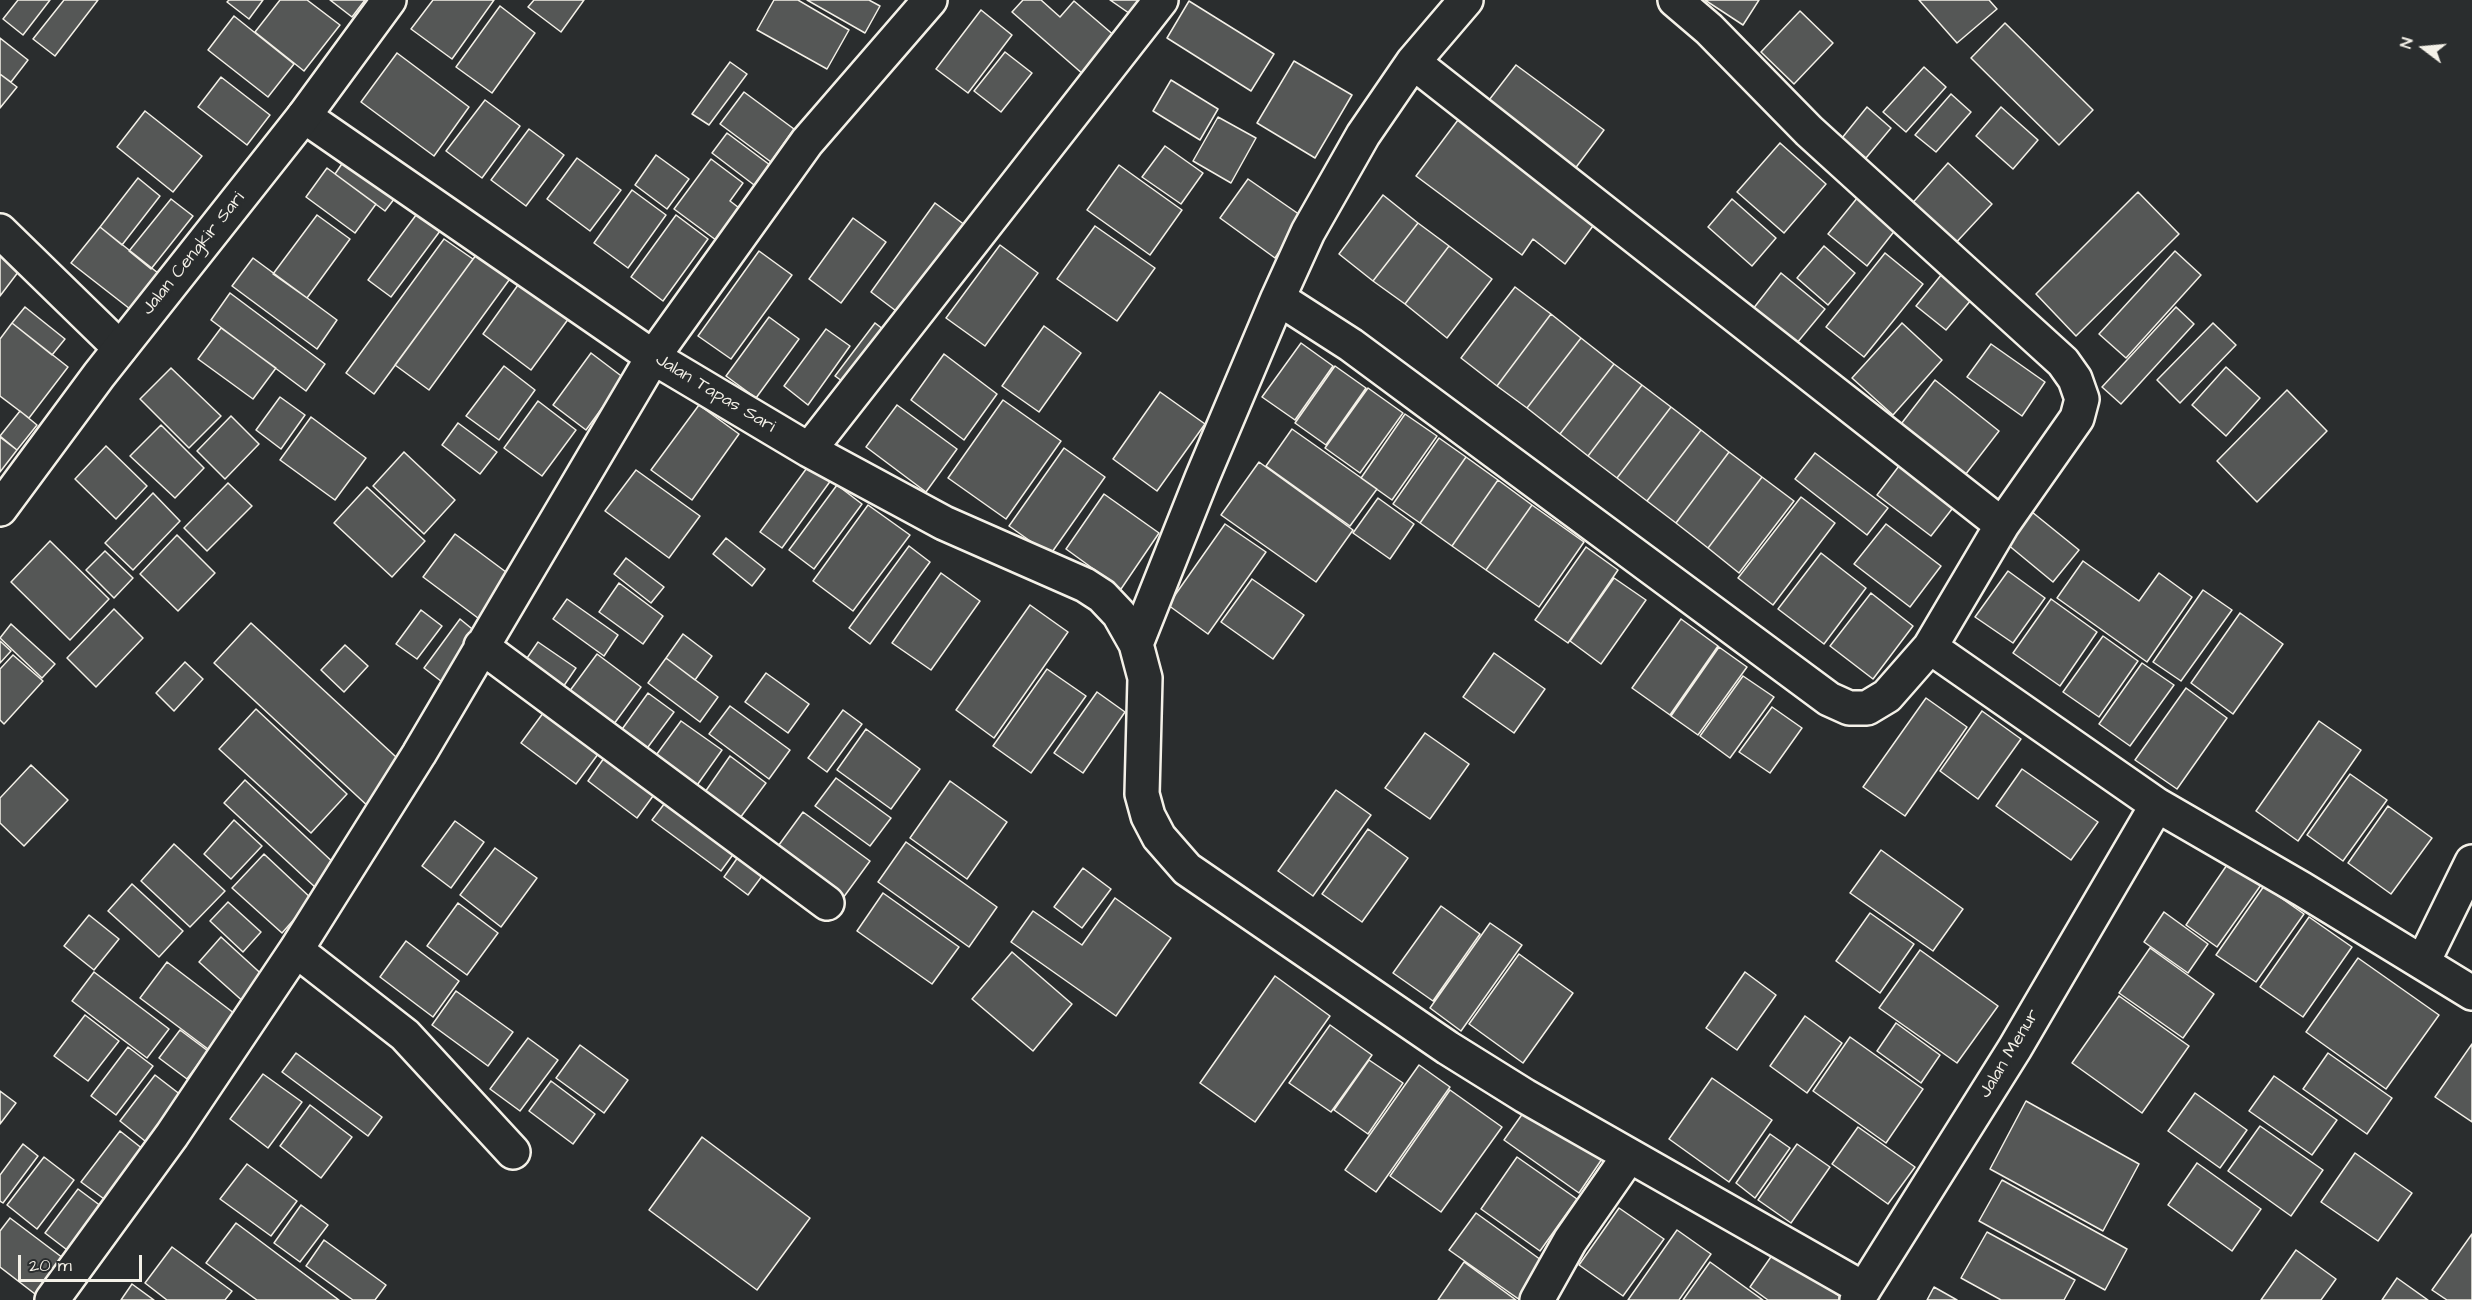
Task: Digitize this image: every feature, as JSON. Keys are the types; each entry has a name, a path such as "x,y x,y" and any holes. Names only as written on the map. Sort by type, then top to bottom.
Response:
{"street":[{"name":"Jalan Cengkir Sari","path":"0,509 120,348 304,116 389,0"},
{"path":"52,1300 172,1135 296,950 419,754 653,357 807,142 930,0"},
{"path":"809,450 1161,0"},
{"path":"1136,644 1202,478 1308,232 1363,135 1413,62 1466,0"},
{"path":"1278,298 1351,345 1829,699 1849,708 1867,708 1887,696 1930,647 2001,525 2077,418 2082,399 2075,379 2063,362 1809,131 1709,28 1675,0"},
{"path":"1413,62 2001,525"},
{"name":"Jalan Tapas Sari","path":"304,116 653,357 809,450 944,523 1084,585 1102,596 1119,614 1136,644 1145,678 1142,794 1148,816 1159,837 1188,869 1448,1048 1525,1096 1861,1294"},
{"path":"0,231 120,348"},
{"path":"481,646 827,903"},
{"path":"1930,647 2157,805 2472,993"},
{"name":"Jalan Menur","path":"1861,1294 2015,1048 2157,805"},
{"path":"2423,962 2472,862"},
{"path":"296,950 405,1035 513,1152"},
{"path":"1537,1300 1570,1241 1629,1156"}],"building":[{"path":"18,0 50,0 23,35 3,19"},
{"path":"64,0 98,0 55,56 33,39"},
{"path":"229,0 263,0 249,19 227,2"},
{"path":"280,0 307,0 340,25 304,71 255,32"},
{"path":"330,0 365,0 352,17"},
{"path":"433,0 494,0 452,59 411,29"},
{"path":"534,0 584,0 561,32 528,7"},
{"path":"774,0 798,0 849,30 827,69 757,30"},
{"path":"807,0 869,0 880,6 865,33"},
{"path":"1023,0 1041,0 1060,17 1074,1 1116,37 1084,75 1012,12"},
{"path":"1110,0 1149,0 1136,18"},
{"path":"1705,0 1759,0 1743,25"},
{"path":"1919,0 1989,0 1997,9 1957,43"},
{"path":"1189,1 1274,54 1251,91 1167,38"},
{"path":"500,6 535,33 492,93 456,67"},
{"path":"981,10 1012,35 968,93 936,69"},
{"path":"1800,11 1833,43 1794,84 1761,52"},
{"path":"234,16 294,64 268,97 208,50"},
{"path":"2005,23 2093,110 2059,145 1971,58"},
{"path":"0,38 28,60 11,82 0,74"},
{"path":"1005,52 1032,73 1001,112 974,91"},
{"path":"397,53 469,107 434,156 361,102"},
{"path":"1294,61 1352,95 1315,158 1257,123"},
{"path":"730,62 747,74 709,125 692,114"},
{"path":"1516,65 1604,130 1574,170 1486,104"},
{"path":"1924,67 1946,87 1906,132 1883,112"},
{"path":"0,74 17,87 0,108"},
{"path":"221,77 270,115 247,145 198,107"},
{"path":"1171,80 1218,109 1200,140 1153,111"},
{"path":"744,92 794,129 771,162 720,124"},
{"path":"1951,94 1971,112 1936,152 1915,135"},
{"path":"485,100 520,126 482,178 446,151"},
{"path":"1867,107 1891,128 1866,158 1842,138"},
{"path":"2001,107 2038,140 2013,169 1976,136"},
{"path":"145,111 202,156 173,192 117,147"},
{"path":"1464,112 1601,215 1565,264 1533,239 1522,255 1416,176"},
{"path":"1218,117 1256,138 1231,183 1193,161"},
{"path":"529,129 564,155 526,206 491,180"},
{"path":"727,133 778,171 762,191 712,153"},
{"path":"1780,143 1826,184 1784,233 1737,192"},
{"path":"1165,146 1203,173 1181,204 1142,177"},
{"path":"350,152 401,190 385,211 335,174"},
{"path":"656,155 689,179 667,209 635,185"},
{"path":"577,158 621,190 590,231 547,199"},
{"path":"711,159 743,183 730,201 747,214 724,246 674,209"},
{"path":"1948,163 1992,204 1951,248 1908,208"},
{"path":"1119,165 1182,210 1150,255 1087,210"},
{"path":"327,168 376,204 355,233 306,197"},
{"path":"138,178 160,196 122,245 100,227"},
{"path":"1248,179 1303,217 1275,258 1220,218"},
{"path":"632,190 666,215 628,268 594,243"},
{"path":"2138,192 2179,234 2076,336 2036,294"},
{"path":"1383,195 1418,223 1373,281 1339,254"},
{"path":"1858,197 1896,229 1867,266 1828,234"},
{"path":"171,199 193,216 151,269 129,251"},
{"path":"1732,199 1776,238 1752,266 1708,227"},
{"path":"935,203 969,228 904,317 871,292"},
{"path":"419,211 443,227 391,297 368,280"},
{"path":"317,215 350,239 307,298 273,274"},
{"path":"676,215 708,239 663,301 631,277"},
{"path":"853,218 886,242 841,303 809,279"},
{"path":"1418,223 1449,246 1405,304 1373,281"},
{"path":"1095,226 1155,268 1117,321 1057,279"},
{"path":"100,227 158,273 130,309 71,263"},
{"path":"444,239 473,259 374,394 346,373"},
{"path":"1000,245 1038,273 985,346 946,318"},
{"path":"1449,246 1492,279 1447,338 1405,304"},
{"path":"1824,246 1855,273 1828,305 1797,278"},
{"path":"0,250 22,267 0,296"},
{"path":"479,251 512,276 429,390 395,365"},
{"path":"759,251 792,275 731,359 698,336"},
{"path":"2175,251 2201,275 2126,358 2099,334"},
{"path":"1885,253 1923,284 1864,357 1826,327"},
{"path":"253,258 337,320 317,349 232,286"},
{"path":"1946,269 1976,294 1946,330 1916,306"},
{"path":"1781,273 1825,309 1792,349 1749,314"},
{"path":"523,278 572,314 531,370 483,334"},
{"path":"1515,287 1551,314 1497,386 1461,358"},
{"path":"230,293 325,364 306,391 211,320"},
{"path":"25,307 65,339 52,355 12,323"},
{"path":"2176,307 2194,324 2121,404 2102,387"},
{"path":"1551,314 1581,338 1527,408 1497,386"},
{"path":"769,317 799,339 756,398 726,376"},
{"path":"12,323 68,367 29,418 0,396 0,339"},
{"path":"875,323 892,336 853,389 835,376"},
{"path":"1902,323 1942,360 1893,415 1852,378"},
{"path":"2213,323 2236,345 2180,403 2157,380"},
{"path":"1044,326 1081,353 1039,412 1002,386"},
{"path":"221,328 276,368 253,399 198,359"},
{"path":"826,329 850,346 808,405 784,386"},
{"path":"1581,338 1614,364 1560,434 1527,408"},
{"path":"1301,343 1333,366 1295,420 1262,397"},
{"path":"1991,344 2045,382 2022,416 1967,377"},
{"path":"591,353 624,378 586,430 553,405"},
{"path":"944,354 997,394 964,440 911,400"},
{"path":"1614,364 1642,385 1588,456 1560,434"},
{"path":"504,366 535,390 499,440 466,416"},
{"path":"1335,366 1366,388 1326,445 1295,423"},
{"path":"2226,367 2260,398 2226,436 2192,405"},
{"path":"171,368 221,416 189,448 140,399"},
{"path":"1935,380 1999,431 1962,479 1898,428"},
{"path":"1642,385 1671,407 1617,478 1588,456"},
{"path":"1368,388 1403,413 1360,473 1325,448"},
{"path":"2287,390 2327,431 2257,502 2217,461"},
{"path":"1160,392 1205,424 1157,491 1113,459"},
{"path":"280,397 305,415 281,449 256,430"},
{"path":"1003,400 1061,441 1006,519 948,478"},
{"path":"538,401 576,430 542,476 504,448"},
{"path":"699,405 739,434 692,500 651,470"},
{"path":"897,405 957,449 926,492 866,447"},
{"path":"1671,407 1701,430 1647,501 1617,478"},
{"path":"20,411 37,425 17,450 0,436"},
{"path":"1405,414 1437,436 1392,500 1361,478"},
{"path":"231,416 259,444 225,479 197,451"},
{"path":"311,417 366,458 335,500 280,460"},
{"path":"458,423 497,452 480,474 442,445"},
{"path":"161,425 204,468 175,498 130,456"},
{"path":"1292,429 1377,489 1350,526 1266,466"},
{"path":"1701,430 1729,452 1676,523 1647,501"},
{"path":"0,437 17,450 0,472"},
{"path":"1439,438 1466,457 1420,523 1393,504"},
{"path":"106,446 147,486 116,519 75,479"},
{"path":"1064,448 1105,477 1050,555 1009,526"},
{"path":"404,452 455,500 424,534 373,486"},
{"path":"1729,452 1762,477 1708,548 1676,523"},
{"path":"1815,453 1888,508 1867,535 1795,479"},
{"path":"1466,457 1498,480 1452,546 1420,523"},
{"path":"1905,458 1959,500 1931,536 1877,495"},
{"path":"812,461 834,476 782,548 760,532"},
{"path":"1259,462 1353,530 1316,582 1221,515"},
{"path":"636,470 700,516 669,558 605,511"},
{"path":"1762,477 1794,501 1739,573 1708,548"},
{"path":"1498,480 1532,505 1486,570 1452,546"},
{"path":"228,483 252,506 207,551 184,528"},
{"path":"837,485 862,504 814,569 789,550"},
{"path":"367,487 425,541 392,577 334,523"},
{"path":"153,493 180,521 133,570 105,543"},
{"path":"1104,494 1159,533 1121,589 1066,549"},
{"path":"1801,497 1835,523 1773,605 1738,578"},
{"path":"1378,498 1414,524 1390,559 1353,533"},
{"path":"868,505 910,535 853,611 813,581"},
{"path":"1532,505 1584,542 1539,607 1486,570"},
{"path":"2032,512 2079,550 2053,582 2007,544"},
{"path":"1225,524 1266,552 1208,634 1168,605"},
{"path":"1886,524 1941,566 1910,607 1854,564"},
{"path":"455,534 514,578 482,621 423,577"},
{"path":"177,535 215,573 178,611 140,574"},
{"path":"726,538 765,569 752,586 713,554"},
{"path":"50,541 109,599 70,640 11,582"},
{"path":"909,546 930,562 870,644 849,628"},
{"path":"1586,547 1618,570 1568,643 1535,620"},
{"path":"105,551 133,578 114,598 86,570"},
{"path":"1821,553 1866,588 1824,644 1778,609"},
{"path":"626,558 664,587 651,603 614,574"},
{"path":"2083,561 2139,601 2159,573 2192,597 2147,662 2057,598"},
{"path":"2008,571 2045,598 2013,643 1975,617"},
{"path":"941,573 980,601 931,670 892,643"},
{"path":"1614,578 1646,600 1601,664 1570,641"},
{"path":"1252,579 1304,615 1273,659 1221,622"},
{"path":"619,583 663,616 643,644 599,612"},
{"path":"2203,590 2232,610 2181,681 2153,662"},
{"path":"1871,593 1913,626 1873,679 1830,646"},
{"path":"567,599 618,635 604,656 553,619"},
{"path":"2051,599 2097,632 2060,686 2013,653"},
{"path":"1030,605 1068,632 994,738 956,710"},
{"path":"114,609 143,638 96,687 67,658"},
{"path":"421,610 442,626 417,659 396,644"},
{"path":"2240,613 2283,644 2233,714 2191,683"},
{"path":"460,619 482,637 446,685 424,668"},
{"path":"1681,619 1718,646 1670,715 1632,688"},
{"path":"251,623 408,768 371,809 214,663"},
{"path":"11,624 55,664 42,678 0,638"},
{"path":"683,634 712,656 695,680 666,658"},
{"path":"2103,636 2138,661 2099,717 2063,692"},
{"path":"0,641 11,651 0,663"},
{"path":"538,642 576,668 561,690 523,664"},
{"path":"345,645 368,666 344,692 321,670"},
{"path":"1719,647 1747,667 1698,735 1671,716"},
{"path":"1494,653 1545,689 1514,733 1463,697"},
{"path":"597,654 641,687 611,728 566,696"},
{"path":"13,655 43,681 4,724 0,720 0,669"},
{"path":"666,658 718,697 700,722 648,683"},
{"path":"185,662 203,679 174,711 156,693"},
{"path":"2142,663 2174,685 2130,746 2099,724"},
{"path":"1047,669 1086,696 1031,773 993,746"},
{"path":"766,673 809,704 788,733 745,702"},
{"path":"1743,676 1774,697 1730,758 1700,736"},
{"path":"2186,688 2227,718 2177,789 2135,760"},
{"path":"1097,692 1125,712 1083,773 1054,753"},
{"path":"648,693 674,712 645,751 620,732"},
{"path":"1926,698 1967,727 1905,816 1863,787"},
{"path":"552,701 607,742 576,784 521,743"},
{"path":"730,706 790,750 769,779 709,734"},
{"path":"1772,707 1802,728 1770,773 1739,752"},
{"path":"256,709 347,794 311,833 219,749"},
{"path":"843,710 862,724 827,772 808,758"},
{"path":"1982,711 2021,739 1978,799 1940,771"},
{"path":"681,721 722,750 695,788 654,758"},
{"path":"2319,721 2361,750 2298,841 2256,811"},
{"path":"866,729 920,769 891,809 837,770"},
{"path":"1425,733 1469,764 1430,819 1385,788"},
{"path":"611,748 661,785 637,818 588,781"},
{"path":"730,756 766,783 740,818 705,792"},
{"path":"31,765 68,800 24,846 0,823 0,798"},
{"path":"2022,769 2098,822 2071,860 1996,806"},
{"path":"2350,774 2387,800 2343,861 2307,835"},
{"path":"836,778 891,818 870,846 815,806"},
{"path":"245,780 337,866 316,888 224,803"},
{"path":"950,781 1007,822 967,879 910,838"},
{"path":"1336,790 1371,815 1313,896 1278,871"},
{"path":"671,795 740,845 721,871 652,820"},
{"path":"2388,806 2432,838 2391,894 2348,863"},
{"path":"803,812 870,861 843,898 776,849"},
{"path":"234,820 262,846 231,879 204,854"},
{"path":"455,821 484,842 451,888 422,866"},
{"path":"1368,829 1408,858 1362,922 1322,894"},
{"path":"906,842 997,907 969,947 878,882"},
{"path":"174,844 225,891 190,927 141,881"},
{"path":"495,848 537,878 501,927 460,895"},
{"path":"743,850 768,868 748,895 724,877"},
{"path":"1881,850 1963,909 1933,951 1850,893"},
{"path":"264,854 312,899 282,933 232,888"},
{"path":"2229,862 2261,885 2217,947 2186,925"},
{"path":"1083,868 1111,889 1082,928 1054,907"},
{"path":"132,884 183,931 159,957 108,911"},
{"path":"2264,886 2304,914 2256,982 2216,955"},
{"path":"883,893 959,947 932,984 857,931"},
{"path":"1115,898 1171,938 1116,1016 1011,942 1033,911 1082,945"},
{"path":"228,902 261,932 243,952 210,921"},
{"path":"458,903 498,933 467,975 427,946"},
{"path":"1441,906 1480,934 1433,1001 1393,973"},
{"path":"2164,912 2208,944 2188,973 2144,942"},
{"path":"1870,913 1914,944 1880,993 1836,961"},
{"path":"89,915 119,939 94,970 64,946"},
{"path":"2309,917 2352,947 2303,1017 2260,987"},
{"path":"1490,923 1522,945 1461,1031 1430,1008"},
{"path":"221,937 268,980 246,1004 199,962"},
{"path":"406,941 459,981 433,1017 380,977"},
{"path":"2150,948 2214,994 2183,1038 2119,993"},
{"path":"1920,950 1998,1006 1957,1063 1879,1008"},
{"path":"1012,952 1072,1004 1033,1051 972,999"},
{"path":"1519,954 1573,993 1523,1063 1469,1024"},
{"path":"2358,958 2439,1015 2386,1089 2306,1032"},
{"path":"167,962 239,1017 212,1052 140,998"},
{"path":"94,972 169,1029 147,1058 72,1001"},
{"path":"1745,972 1776,995 1737,1050 1706,1028"},
{"path":"1275,976 1330,1016 1255,1122 1200,1083"},
{"path":"456,991 513,1032 488,1066 432,1025"},
{"path":"2119,996 2189,1046 2142,1113 2072,1063"},
{"path":"85,1015 119,1041 88,1081 54,1056"},
{"path":"1805,1016 1842,1043 1807,1093 1770,1066"},
{"path":"1896,1023 1940,1055 1921,1083 1877,1051"},
{"path":"1330,1025 1372,1055 1331,1112 1289,1083"},
{"path":"180,1030 208,1051 187,1079 159,1058"},
{"path":"1850,1037 1923,1089 1886,1143 1813,1091"},
{"path":"528,1038 558,1060 520,1111 490,1089"},
{"path":"2472,1044 2472,1122 2435,1097"},
{"path":"580,1045 628,1080 604,1113 556,1078"},
{"path":"128,1047 153,1066 116,1115 91,1096"},
{"path":"296,1053 382,1117 368,1136 282,1072"},
{"path":"2328,1053 2392,1098 2367,1134 2303,1089"},
{"path":"1369,1060 1403,1083 1368,1134 1334,1110"},
{"path":"1419,1065 1450,1087 1376,1192 1345,1170"},
{"path":"263,1074 302,1102 268,1148 230,1119"},
{"path":"155,1075 190,1102 155,1149 120,1121"},
{"path":"2274,1076 2337,1120 2312,1155 2249,1111"},
{"path":"1712,1078 1772,1120 1729,1182 1669,1139"},
{"path":"551,1081 595,1114 573,1144 529,1111"},
{"path":"1450,1090 1502,1127 1441,1212 1390,1176"},
{"path":"0,1091 16,1103 0,1124"},
{"path":"2195,1093 2247,1130 2220,1168 2168,1131"},
{"path":"2026,1101 2139,1164 2103,1231 1990,1169"},
{"path":"310,1105 352,1137 321,1178 280,1146"},
{"path":"1528,1106 1602,1159 1579,1193 1504,1140"},
{"path":"2260,1126 2323,1170 2291,1216 2228,1171"},
{"path":"1858,1127 1915,1167 1888,1204 1832,1164"},
{"path":"120,1131 153,1157 115,1207 81,1182"},
{"path":"1770,1134 1790,1148 1755,1198 1736,1183"},
{"path":"702,1137 810,1218 757,1290 649,1210"},
{"path":"23,1144 38,1156 3,1203 0,1201 0,1175"},
{"path":"1797,1144 1830,1167 1791,1223 1758,1200"},
{"path":"2355,1153 2412,1193 2378,1241 2321,1202"},
{"path":"44,1157 74,1180 37,1229 7,1205"},
{"path":"1517,1157 1577,1199 1540,1251 1481,1209"},
{"path":"2197,1163 2261,1209 2232,1251 2168,1205"},
{"path":"247,1164 297,1201 271,1236 220,1199"},
{"path":"2002,1180 2127,1249 2105,1290 1979,1221"},
{"path":"78,1189 109,1212 75,1256 45,1233"},
{"path":"301,1205 328,1225 300,1262 274,1243"},
{"path":"1619,1208 1664,1239 1623,1296 1579,1265"},
{"path":"1476,1213 1548,1265 1524,1300 1520,1300 1449,1250"},
{"path":"10,1218 63,1258 35,1294 0,1267 0,1231"},
{"path":"236,1223 339,1300 257,1300 206,1263"},
{"path":"1677,1230 1711,1254 1679,1300 1628,1300"},
{"path":"1987,1232 2075,1280 2064,1300 2001,1300 1961,1278"},
{"path":"2472,1234 2472,1300 2447,1300 2432,1290"},
{"path":"324,1240 386,1285 375,1300 353,1300 306,1266"},
{"path":"172,1247 232,1291 225,1300 167,1300 145,1283"},
{"path":"2296,1250 2336,1279 2321,1300 2261,1300"},
{"path":"1775,1251 1845,1300 1768,1300 1750,1287"},
{"path":"1464,1262 1516,1300 1438,1300"},
{"path":"1710,1262 1763,1300 1683,1300"},
{"path":"2397,1278 2428,1300 2382,1300"},
{"path":"132,1284 154,1300 121,1300"},
{"path":"1934,1287 1957,1300 1927,1300"}]}
